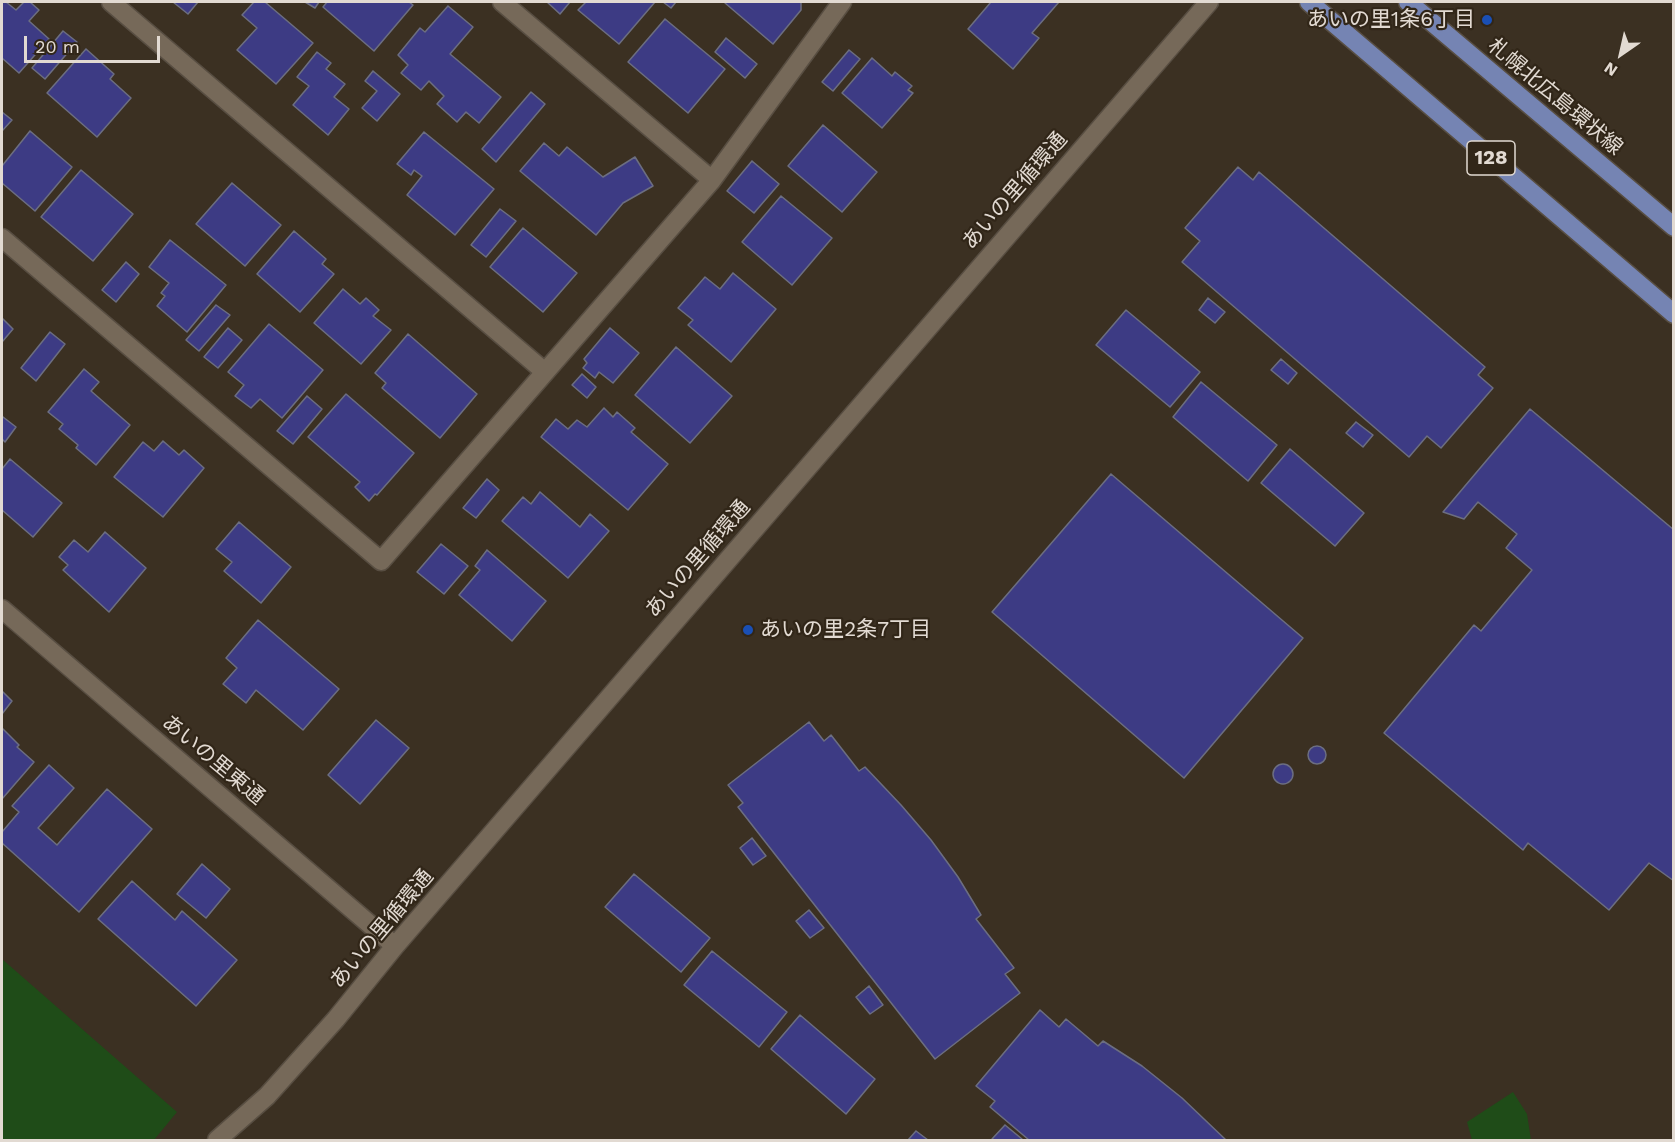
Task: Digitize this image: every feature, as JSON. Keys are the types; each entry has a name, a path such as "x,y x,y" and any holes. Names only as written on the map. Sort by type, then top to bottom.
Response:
{"main road":[{"name":"128","path":"1309,2 1674,314"},
{"name":"札幌北広島環状線","path":"1408,2 1674,227"}],"street":[{"path":"111,2 545,372"},
{"path":"502,2 712,180"},
{"path":"2,238 381,561 712,180 842,2"},
{"name":"あいの里循環通","path":"217,1140 267,1096 336,1019 395,946 1209,2"},
{"name":"あいの里東通","path":"2,609 395,946"}],"green space":[{"path":"2,959 177,1112 154,1140 2,1140"},
{"path":"1513,1092 1527,1114 1531,1140 1472,1140 1467,1122"}],"building":[{"path":"2,2 6,2 16,10 24,2 30,2 39,10 29,21 49,39 19,73 2,58"},
{"path":"173,2 198,2 188,14"},
{"path":"254,2 265,2 313,43 276,84 237,50 257,28 242,15"},
{"path":"305,2 319,2 315,8"},
{"path":"327,2 409,2 413,5 374,51 323,7"},
{"path":"547,2 570,2 560,14"},
{"path":"586,2 655,2 619,44 578,10"},
{"path":"663,2 676,2 671,8"},
{"path":"726,2 801,2 801,10 773,44"},
{"path":"991,2 1059,2 1032,33 1039,38 1013,69 968,29"},
{"path":"448,6 473,27 450,54 501,97 479,123 466,112 457,122 437,104 444,96 429,81 421,90 401,73 408,65 398,55 420,28 425,32"},
{"path":"665,19 725,69 688,113 628,62"},
{"path":"63,31 77,42 45,79 32,68"},
{"path":"726,38 757,64 745,78 715,52"},
{"path":"86,49 114,74 110,79 131,98 97,137 47,93"},
{"path":"849,50 860,59 833,91 822,82"},
{"path":"317,52 331,63 326,69 345,84 334,97 349,109 328,135 293,105 309,86 297,77"},
{"path":"872,58 892,76 895,72 912,86 908,90 913,93 882,128 842,93"},
{"path":"373,71 400,94 377,121 362,108 377,91 365,81"},
{"path":"531,92 545,104 496,162 482,149"},
{"path":"2,112 12,120 2,131"},
{"path":"823,125 877,172 842,212 788,166"},
{"path":"30,131 72,167 35,211 2,183 2,166"},
{"path":"424,132 494,189 455,235 407,195 422,176 414,170 411,175 397,164"},
{"path":"544,143 559,156 567,147 603,177 635,157 653,186 623,203 596,235 520,171"},
{"path":"752,161 779,184 754,213 727,191"},
{"path":"1238,167 1253,180 1259,172 1485,367 1478,375 1493,388 1441,448 1427,436 1409,457 1182,262 1200,241 1185,228"},
{"path":"81,170 133,214 93,261 41,217"},
{"path":"232,183 281,225 245,266 196,224"},
{"path":"781,196 832,238 792,285 742,242"},
{"path":"500,209 516,221 486,257 471,245"},
{"path":"523,228 577,273 543,312 490,267"},
{"path":"294,231 326,259 322,264 334,274 300,312 257,274"},
{"path":"170,240 226,285 187,332 157,306 165,296 161,293 169,283 149,267"},
{"path":"126,262 139,274 116,302 102,290"},
{"path":"733,273 776,309 731,362 688,325 693,320 678,308 705,277 720,289"},
{"path":"343,289 360,304 366,298 379,310 373,316 391,330 361,364 314,323"},
{"path":"1208,298 1225,312 1215,323 1199,310"},
{"path":"216,305 230,315 199,351 186,340"},
{"path":"1126,310 1200,372 1170,407 1096,345"},
{"path":"2,318 13,329 2,342"},
{"path":"269,324 323,370 282,418 260,399 251,408 235,396 244,385 228,372"},
{"path":"228,328 242,340 218,368 204,357"},
{"path":"610,328 639,353 613,383 599,372 595,378 583,368 587,363 584,359"},
{"path":"50,332 65,344 36,381 21,368"},
{"path":"408,334 477,394 440,438 382,388 386,383 375,373"},
{"path":"676,347 732,396 690,443 635,395"},
{"path":"1281,359 1297,373 1288,384 1271,370"},
{"path":"84,369 99,382 91,391 130,425 96,465 76,448 78,445 59,429 63,424 48,412"},
{"path":"582,374 596,387 587,398 572,385"},
{"path":"1201,382 1277,445 1248,481 1173,417"},
{"path":"346,394 414,453 369,501 355,487 360,482 308,437"},
{"path":"307,396 322,409 293,444 277,431"},
{"path":"604,408 613,417 617,412 635,428 631,432 668,464 628,510 541,437 556,419 568,429 577,420 587,427"},
{"path":"1530,409 1674,530 1674,881 1649,863 1609,910 1528,843 1523,850 1384,733 1474,625 1481,631 1532,570 1506,548 1517,534 1478,502 1464,519 1443,512"},
{"path":"3,417 16,427 5,442 2,439"},
{"path":"1356,422 1373,435 1363,447 1346,433"},
{"path":"163,441 179,455 184,450 204,468 163,517 114,477 143,442 154,451"},
{"path":"1290,449 1364,513 1335,546 1261,483"},
{"path":"10,459 62,503 33,537 2,510 2,469"},
{"path":"1111,474 1303,638 1184,778 992,612"},
{"path":"487,479 499,490 476,518 463,508"},
{"path":"540,492 580,527 590,514 609,531 568,578 502,521 523,497 531,504"},
{"path":"239,522 291,567 261,603 224,571 232,562 216,549"},
{"path":"105,532 146,568 109,612 63,570 68,565 59,557 74,540 88,552"},
{"path":"441,544 468,566 444,594 417,572"},
{"path":"487,550 546,601 512,641 459,595 480,570 475,566"},
{"path":"258,620 339,689 303,730 256,690 246,703 223,684 237,668 226,658"},
{"path":"2,691 12,701 2,714"},
{"path":"376,720 409,748 360,804 328,775"},
{"path":"809,722 824,741 831,735 859,771 865,767 931,840 958,877 981,915 976,919 1014,968 1005,974 1020,993 935,1059 738,807 743,803 728,785"},
{"path":"2,728 19,745 17,747 34,762 2,799"},
{"path":"1313,746 1321,746 1326,751 1324,762 1313,764 1308,759 1308,751"},
{"path":"1283,764 1290,767 1293,774 1290,781 1283,784 1276,781 1273,774 1276,767"},
{"path":"49,765 74,788 38,828 57,845 107,789 152,829 79,912 2,843 2,832 19,812 12,806"},
{"path":"752,838 766,856 753,865 740,848"},
{"path":"202,864 230,889 206,918 177,894"},
{"path":"634,874 710,938 681,972 605,907"},
{"path":"132,881 175,920 182,911 237,960 196,1006 98,919"},
{"path":"809,910 824,928 810,938 796,921"},
{"path":"712,951 787,1012 759,1047 684,985"},
{"path":"869,986 883,1005 870,1014 856,997"},
{"path":"1040,1010 1059,1027 1066,1019 1098,1046 1103,1041 1142,1066 1182,1098 1226,1140 1029,1140 990,1107 995,1101 976,1086"},
{"path":"800,1015 875,1079 846,1114 771,1049"},
{"path":"1005,1125 1022,1139 992,1139"},
{"path":"916,1131 928,1140 908,1140"}],"place":[{"name":"あいの里1条6丁目","path":"1487,20"},
{"name":"あいの里2条7丁目","path":"748,630"}]}
